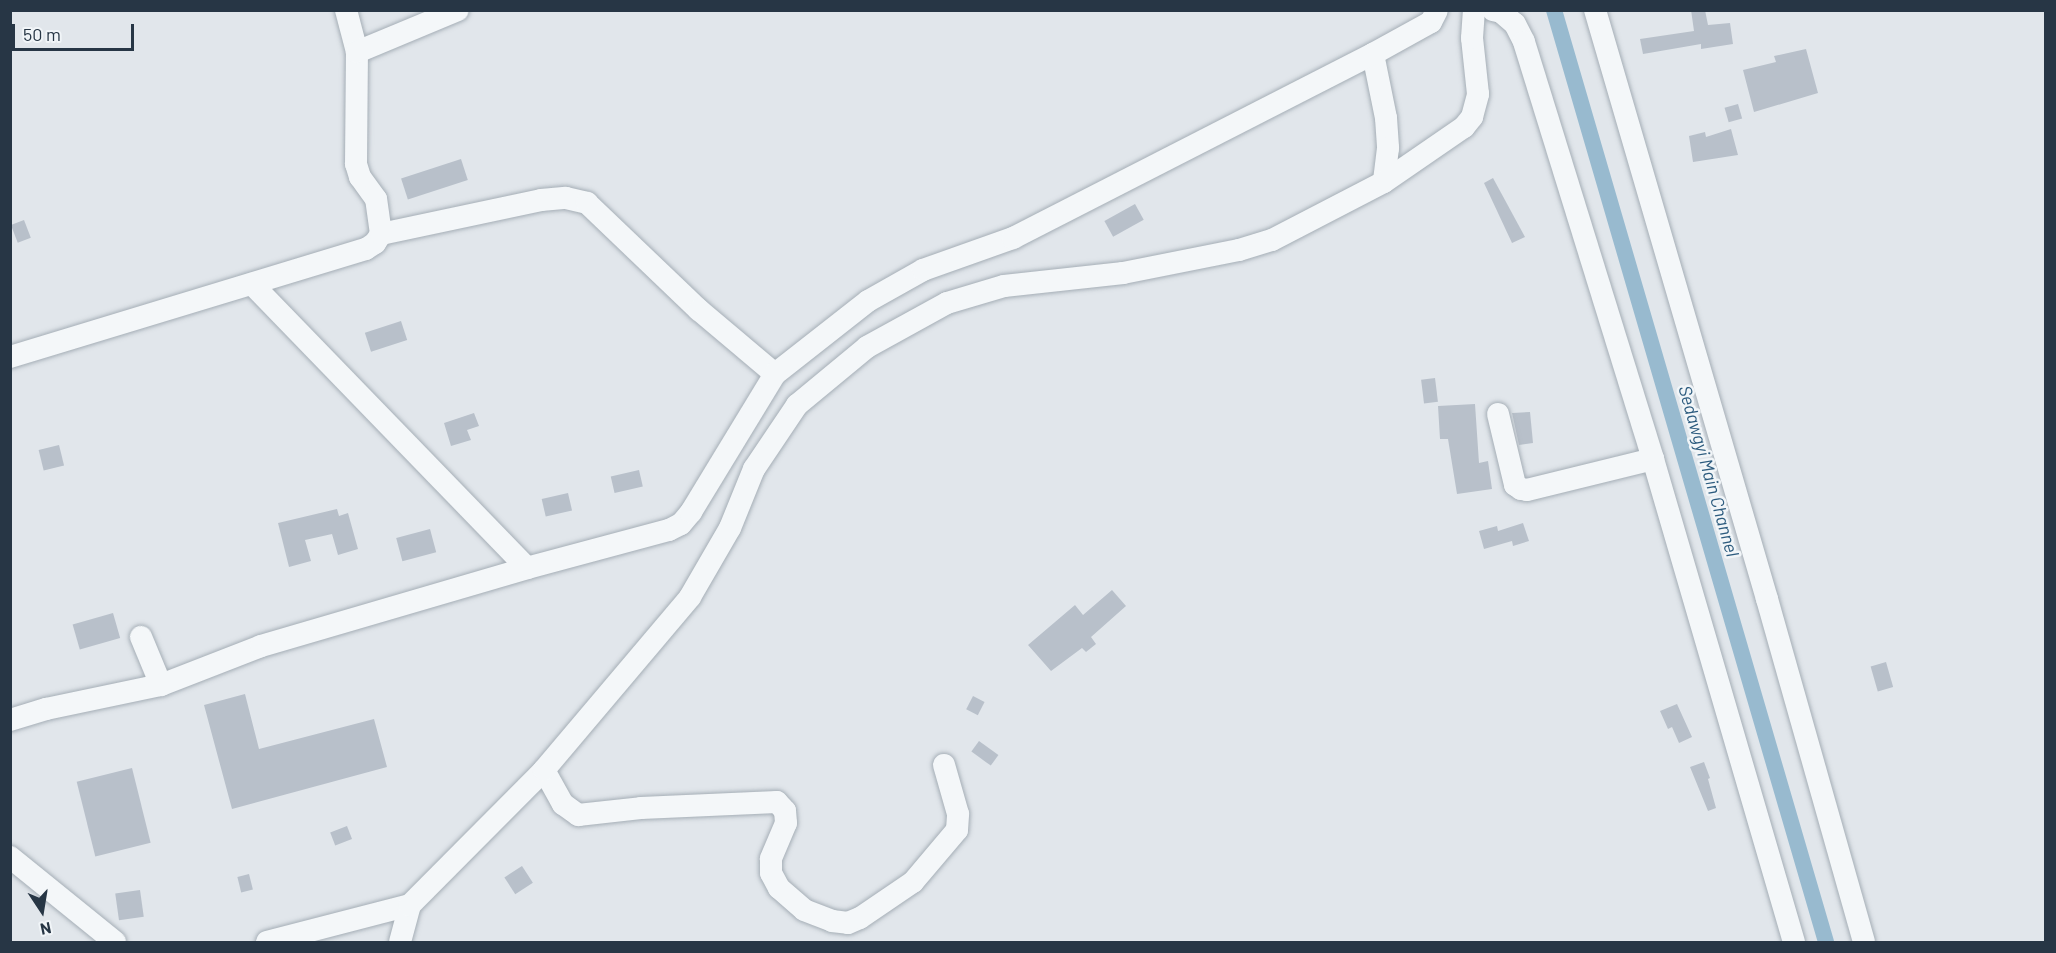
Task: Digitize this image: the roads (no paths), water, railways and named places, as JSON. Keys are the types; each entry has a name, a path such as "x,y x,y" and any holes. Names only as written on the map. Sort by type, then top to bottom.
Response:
{"street":[{"path":"10,357 366,249 375,243 381,234 376,199 360,177 356,164 357,52 346,10"},
{"path":"357,52 458,10"},
{"path":"10,720 46,709 161,685 261,646 527,568 669,530 681,524 775,374 868,301 923,270 1013,238 1373,54 1431,22 1437,10"},
{"path":"400,942 410,905 544,770 690,597 730,528 754,469 797,405 867,347 947,303 1004,286 1123,273 1239,250 1272,240 1384,182 1464,127 1472,117 1478,94 1472,38 1474,10"},
{"path":"1492,10 1501,12 1515,24 1524,42 1653,459 1794,942"},
{"path":"1595,10 1771,611 1864,942"},
{"path":"1373,54 1386,118 1388,148 1384,182"},
{"path":"381,234 541,200 566,198 587,203 699,310 775,374"},
{"path":"252,284 527,568"},
{"path":"1498,414 1515,485 1521,489 1527,490 1653,459"},
{"path":"141,637 161,685"},
{"path":"544,770 562,804 578,815 641,808 777,802 785,811 786,823 771,859 771,873 779,888 804,910 832,921 848,923 860,918 913,882 957,830 958,814 944,765"},
{"path":"10,857 115,942"},
{"path":"267,942 410,905"}],"waterway":[{"name":"Sedawgyi Main Channel","path":"1554,10 1826,942"}]}
